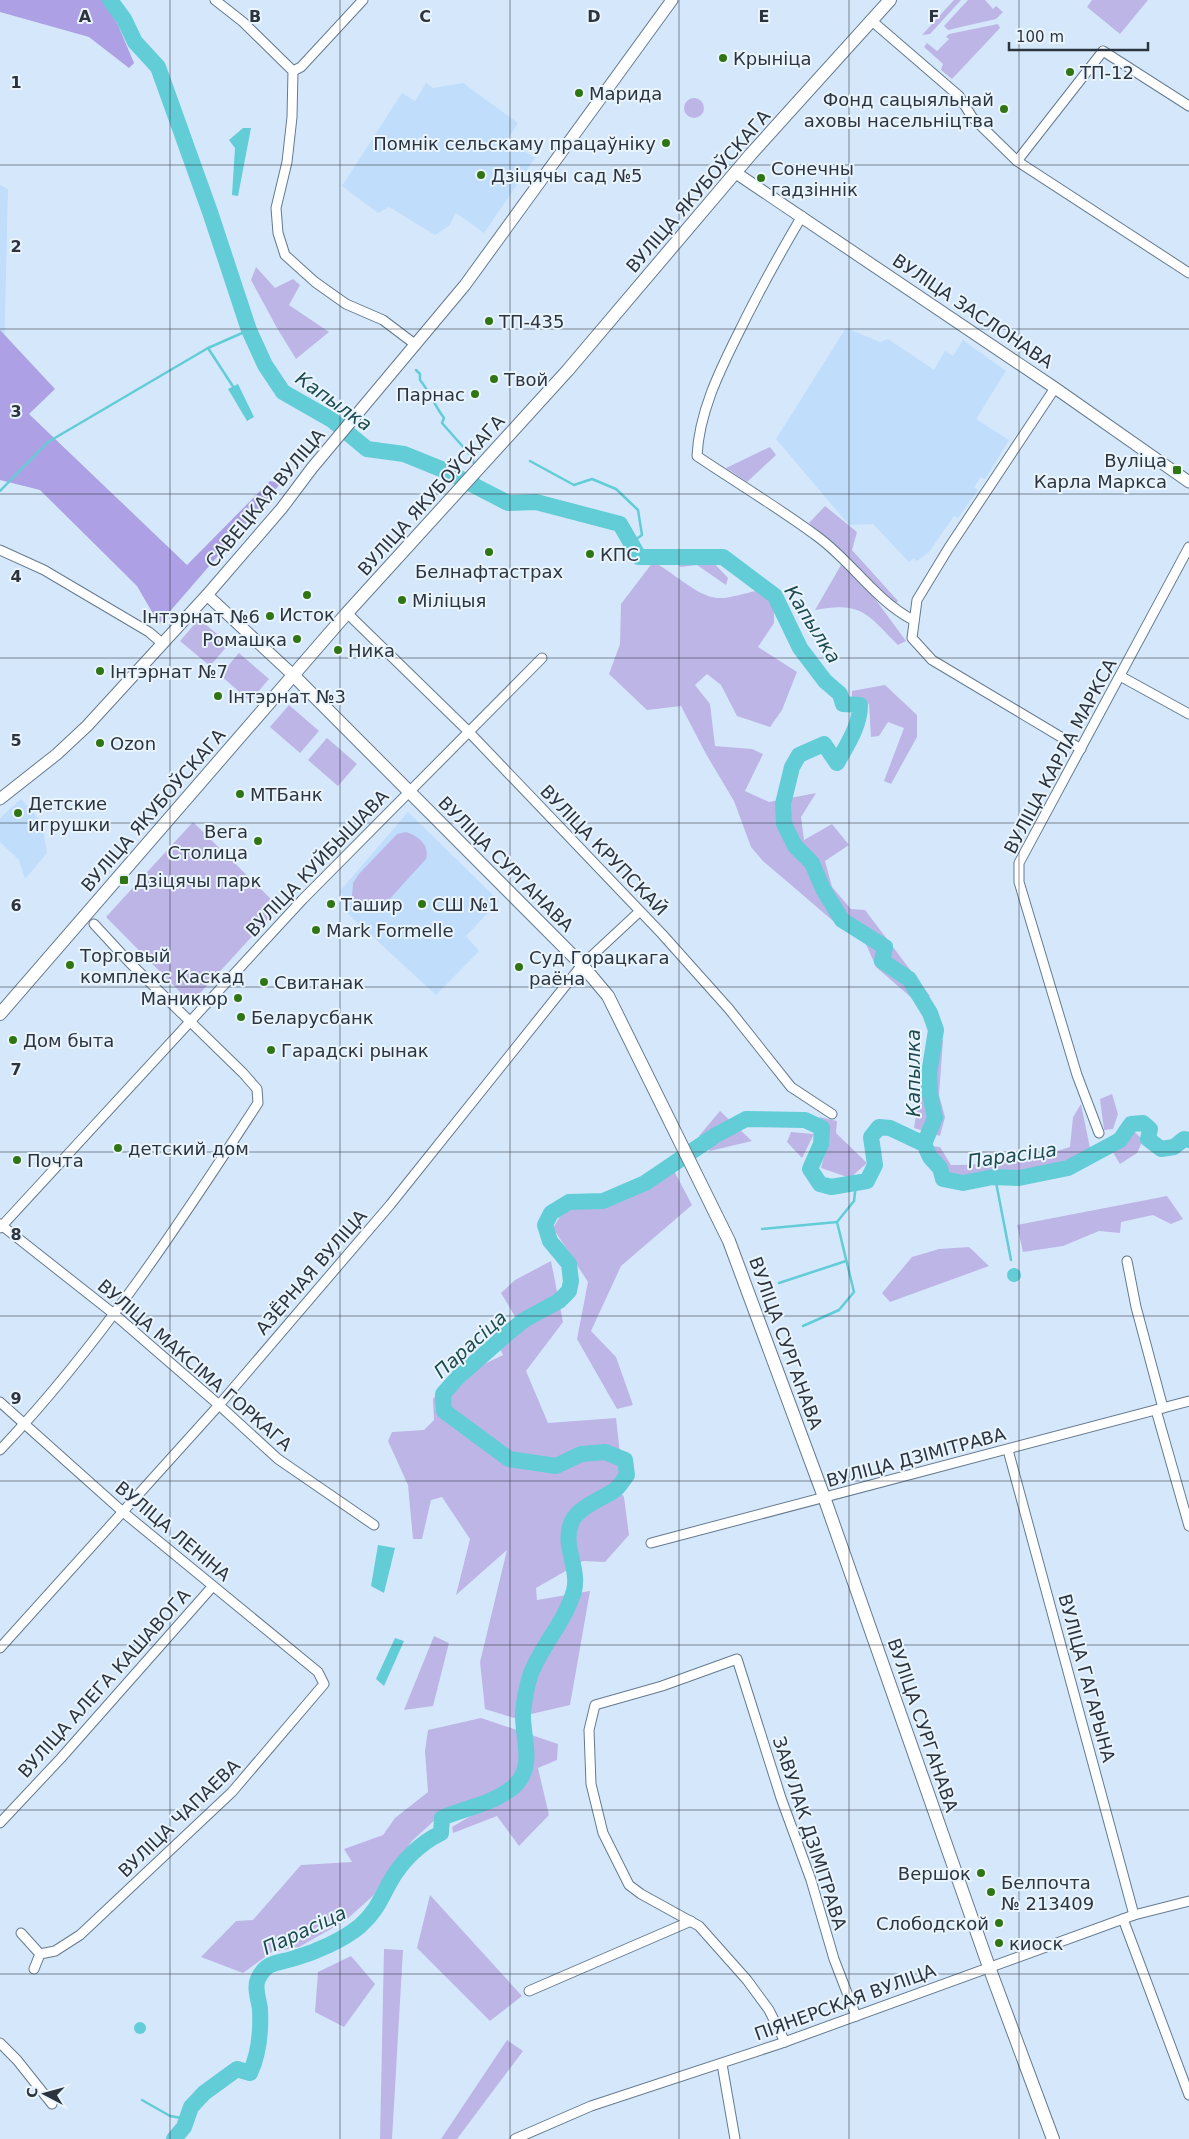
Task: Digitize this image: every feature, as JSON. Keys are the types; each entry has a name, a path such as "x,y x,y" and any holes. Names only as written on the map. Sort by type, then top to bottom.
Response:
{"main road":[{"name":"САВЕЦКАЯ ВУЛІЦА","path":"0,799 57,754 87,726 207,595 282,508 325,452 416,346 465,285 672,0"},
{"name":"ВУЛІЦА ЯКУБОЎСКАГА","path":"0,1014 347,613 568,370 736,172 890,0"},
{"name":"ВУЛІЦА ЗАСЛОНАВА","path":"736,172 1055,388 1189,482"},
{"path":"207,595 293,675"},
{"name":"ВУЛІЦА СУРГАНАВА","path":"293,675 582,965 608,996 729,1241 824,1497 988,1966 1053,2139"}],"street":[{"path":"215,0 243,22 293,70 292,117 288,162 276,208 278,233 285,255 315,282 346,304 383,320 416,346"},
{"path":"293,70 301,67 363,0"},
{"path":"872,21 959,96 972,118 1017,161 1189,273"},
{"path":"1017,161 1103,51 1189,106"},
{"path":"802,216 765,279 723,365 698,434 697,456 819,538 876,594 898,612 913,620"},
{"path":"1055,388 932,575 918,600 913,620 912,638 932,660 1081,750"},
{"name":"ВУЛІЦА КАРЛА МАРКСА","path":"1099,1133 1077,1075 1054,992 1019,882 1019,863 1189,546"},
{"path":"0,550 44,570 149,632 163,644"},
{"name":"ВУЛІЦА КРУПСКАЙ","path":"347,613 468,731 662,934 729,1009 790,1087 832,1114"},
{"name":"ВУЛІЦА КУЙБЫШАВА","path":"1,1226 303,899 542,658"},
{"path":"1120,676 1189,714"},
{"name":"АЗЁРНАЯ ВУЛІЦА","path":"0,1648 219,1404 390,1205 582,965 639,912"},
{"path":"0,1450 25,1424 114,1314 258,1103 257,1089 130,963 94,924"},
{"name":"ВУЛІЦА МАКСІМА ГОРКАГА","path":"1,1226 114,1314 219,1404 278,1459 374,1525"},
{"path":"1127,1261 1136,1307 1189,1526"},
{"name":"ВУЛІЦА ДЗІМІТРАВА","path":"651,1543 1189,1401"},
{"name":"ВУЛІЦА ЛЕНІНА","path":"0,1402 123,1512 212,1587 318,1672 324,1684"},
{"name":"ВУЛІЦА ГАГАРЫНА","path":"1008,1450 1134,1915"},
{"name":"ВУЛІЦА АЛЕГА КАШАВОГА","path":"0,1823 61,1758 212,1587"},
{"name":"ЗАВУЛАК ДЗІМІТРАВА","path":"691,1921 629,1885 618,1865 603,1833 591,1784 590,1718 595,1705 662,1686 737,1659 781,1798 811,1880 834,1959 856,2016"},
{"name":"ВУЛІЦА ЧАПАЕВА","path":"40,1954 55,1951 80,1936 110,1909 232,1792 324,1684"},
{"name":"ПІЯНЕРСКАЯ ВУЛІЦА","path":"515,2139 591,2106 785,2042 988,1966 1134,1915 1189,1901"},
{"path":"1123,1919 1189,2095"},
{"path":"529,1991 691,1921 699,1926 747,1980 768,2010 785,2042"},
{"path":"21,1933 40,1954 34,1969"},
{"path":"0,2043 17,2060 52,2104"},
{"path":"722,2064 735,2139"}],"shaded area":[{"path":"0,0 103,0 118,25 134,63 129,68 89,37 0,12"},
{"path":"954,0 961,0 930,34 922,35"},
{"path":"968,0 985,0 993,9 996,6 1003,12 996,19 948,30 944,26"},
{"path":"1092,0 1148,0 1120,34 1087,7"},
{"path":"998,24 1000,28 952,79 941,70 943,64 924,47 927,43 937,51 949,39 946,37 949,34"},
{"path":"426,83 433,88 463,83 518,123 507,140 535,158 484,233 456,213 449,226 435,235 389,207 378,213 342,186 402,93 415,101"},
{"path":"694,98 701,101 704,108 701,115 694,118 687,115 684,108 687,101"},
{"path":"0,185 8,189 2,442 0,442"},
{"path":"256,267 275,288 293,279 300,285 289,305 329,332 296,359 251,280"},
{"path":"846,328 880,342 888,339 934,370 945,351 953,356 963,340 1006,371 976,419 1009,440 985,479 981,477 974,487 978,490 958,518 954,516 929,552 917,561 914,558 909,562 873,524 849,525 776,439"},
{"path":"0,330 55,389 29,414 187,565 270,481 281,483 159,624 137,586 40,490 0,480"},
{"path":"770,447 776,455 747,482 726,468"},
{"path":"825,506 857,532 852,550 898,601 895,605 809,523"},
{"path":"711,560 728,578 726,585 697,565 681,567 674,562"},
{"path":"653,562 692,588 709,596 727,598 756,591 774,603 774,623 758,647 797,672 782,710 770,727 737,716 721,685 707,674 695,685 710,704 715,746 752,749 763,754 745,791 769,802 816,793 801,817 804,840 832,824 849,845 825,861 832,887 851,909 865,910 930,996 913,999 876,967 862,935 839,926 763,861 751,847 734,801 706,754 681,706 647,710 609,674 620,644 621,604"},
{"path":"841,565 870,592 906,641 898,645 871,618 854,609 843,607 815,610"},
{"path":"199,619 229,644 210,666 180,641"},
{"path":"239,653 269,679 250,701 220,675"},
{"path":"885,685 917,715 917,737 891,784 884,781 904,728 888,722 879,736 871,737 869,704 852,698 852,691"},
{"path":"289,705 319,731 300,753 270,727"},
{"path":"327,738 357,764 338,786 308,760"},
{"path":"21,799 42,823 47,853 25,879 19,860 0,842 0,818"},
{"name":"СШ №1","path":"408,812 499,901 466,936 479,951 436,995 347,913 350,907 340,891"},
{"path":"193,822 279,907 191,1003 106,917"},
{"path":"406,832 415,836 425,845 426,859 385,904 377,910 363,909 352,897 353,883 359,874 397,834"},
{"path":"929,1038 943,1040 939,1095 945,1117 940,1136 914,1128"},
{"path":"1112,1094 1118,1114 1113,1129 1104,1130 1100,1099"},
{"path":"1081,1104 1090,1148 1067,1164 1022,1171 989,1173 961,1179 945,1177 942,1162 931,1146 940,1147 951,1165 1011,1161 1055,1152 1070,1147 1073,1117"},
{"path":"720,1111 752,1141 710,1151 699,1136"},
{"path":"819,1117 837,1121 836,1133 867,1163 850,1178 821,1168 828,1130"},
{"path":"1133,1130 1143,1140 1137,1153 1120,1164 1112,1151 1121,1147"},
{"path":"791,1132 814,1134 802,1158 787,1142"},
{"path":"672,1167 692,1205 621,1266 591,1331 616,1357 633,1405 617,1409 577,1339 588,1282 553,1228 564,1210 629,1198"},
{"path":"1167,1196 1183,1219 1171,1224 1153,1215 1121,1222 1120,1233 1099,1231 1063,1246 1023,1252 1017,1225"},
{"path":"969,1247 989,1266 890,1302 882,1293 912,1257 939,1249"},
{"path":"551,1261 563,1322 526,1371 548,1423 616,1418 622,1472 614,1484 624,1497 629,1535 605,1562 583,1561 536,1588 537,1600 590,1591 570,1705 514,1718 485,1709 480,1662 507,1550 456,1595 470,1539 442,1497 431,1500 422,1539 413,1539 408,1485 388,1441 392,1432 424,1430 434,1420 433,1399 445,1383 503,1355 493,1334 516,1318 501,1293 515,1280"},
{"path":"434,1636 449,1643 433,1706 404,1710"},
{"path":"481,1718 558,1744 557,1760 538,1768 549,1815 519,1846 497,1816 453,1833 452,1827 479,1811 477,1802 438,1817 412,1841 375,1894 345,1921 299,1947 272,1952 243,1973 201,1957 236,1921 253,1920 301,1865 352,1862 344,1849 383,1835 395,1818 428,1792 425,1751 428,1730"},
{"path":"430,1895 522,1996 490,2021 417,1948"},
{"path":"384,1949 403,1950 392,2139 380,2139"},
{"path":"351,1956 375,1984 344,2027 315,2012 318,1972"},
{"path":"507,2040 523,2051 457,2139 441,2139"}],"water":[{"path":"243,128 251,128 238,196 232,195 235,148 229,140"},
{"path":"238,384 254,417 247,421 228,389"},
{"path":"1011,1268 1017,1268 1021,1275 1017,1282 1011,1282 1007,1278 1007,1272"},
{"path":"378,1545 395,1548 384,1593 371,1586"},
{"path":"395,1638 404,1641 384,1686 376,1679"},
{"path":"140,2022 146,2028 140,2034 134,2028"}],"waterway":[{"name":"Капылка","path":"110,0 124,19 135,42 158,67 210,212 249,330 265,365 283,392 332,420 367,449 404,454 446,471 508,503 536,502 620,524 639,557 723,557 775,596 800,648 825,681 840,694 843,704 860,705 855,728 837,763 824,744 799,755 792,767 783,804 784,824 795,846 812,863 823,889 842,920 885,947 882,961 909,979 930,1013 936,1030 929,1074 930,1094 935,1118 924,1144"},
{"path":"0,491 48,442 208,348 249,330"},
{"path":"208,348 234,388"},
{"path":"416,370 420,374 420,380 444,418 442,423 472,457 475,467"},
{"path":"530,461 574,485 592,479 616,489 638,510 642,535 632,542"},
{"path":"477,475 481,489"},
{"name":"Парасіца","path":"174,2139 184,2127 191,2107 204,2093 237,2069 250,2073 256,2058 260,2033 257,1982 261,1973 269,1966 338,1941 360,1926 374,1911 394,1875 405,1860 426,1842 441,1833 442,1818 496,1798 512,1788 520,1780 524,1772 526,1753 523,1713 530,1676 540,1654 565,1613 574,1591 575,1574 569,1548 569,1530 572,1521 580,1511 618,1487 627,1475 625,1460 605,1452 581,1454 556,1466 509,1459 444,1411 443,1394 458,1377 508,1333 524,1320 559,1301 569,1291 571,1281 569,1264 550,1241 545,1225 551,1213 569,1202 603,1201 645,1183 716,1135 746,1119 805,1120 822,1128 821,1144 810,1169 820,1184 831,1187 867,1181 875,1165 871,1137 879,1127 890,1128 924,1144 930,1157 940,1168 943,1179 963,1183 993,1177 1019,1178 1068,1168 1120,1140 1131,1124 1143,1123 1150,1129 1148,1139 1161,1149 1174,1147 1184,1139 1189,1140"},
{"path":"995,1177 1011,1260"},
{"path":"803,1326 839,1310 854,1292 837,1222 854,1201 856,1184"},
{"path":"762,1229 837,1222"},
{"path":"779,1283 846,1261"},
{"path":"142,2100 170,2116 187,2119"}],"place":[{"name":"Крыніца","path":"723,58"},
{"name":"ТП-12","path":"1070,72"},
{"name":"Марида","path":"579,93"},
{"name":"Фонд сацыяльнай аховы насельніцтва","path":"1004,109"},
{"name":"Помнік сельскаму працаўніку","path":"666,143"},
{"name":"Дзіцячы сад №5","path":"481,175"},
{"name":"Сонечны гадзіннік","path":"761,178"},
{"name":"ТП-435","path":"489,321"},
{"name":"Твой","path":"494,379"},
{"name":"Парнас","path":"475,394"},
{"name":"Вуліца Карла Маркса","path":"1177,470"},
{"name":"Белнафтастрах","path":"489,552"},
{"name":"КПС","path":"590,554"},
{"name":"Исток","path":"307,595"},
{"name":"Міліцыя","path":"402,600"},
{"name":"Інтэрнат №6","path":"270,616"},
{"name":"Ромашка","path":"297,639"},
{"name":"Ника","path":"338,650"},
{"name":"Інтэрнат №7","path":"100,671"},
{"name":"Інтэрнат №3","path":"218,696"},
{"name":"Ozon","path":"100,743"},
{"name":"МТБанк","path":"240,794"},
{"name":"Детские игрушки","path":"18,813"},
{"name":"Вега Столица","path":"258,841"},
{"name":"Дзіцячы парк","path":"124,880"},
{"name":"Ташир","path":"331,904"},
{"name":"СШ №1","path":"422,904"},
{"name":"Mark Formelle","path":"316,930"},
{"name":"Торговый комплекс Каскад","path":"70,965"},
{"name":"Суд Горацкага раёна","path":"519,967"},
{"name":"Свитанак","path":"264,982"},
{"name":"Маникюр","path":"238,998"},
{"name":"Беларусбанк","path":"241,1017"},
{"name":"Дом быта","path":"13,1040"},
{"name":"Гарадскі рынак","path":"271,1050"},
{"name":"детский дом","path":"118,1148"},
{"name":"Почта","path":"17,1160"},
{"name":"Вершок","path":"981,1873"},
{"name":"Белпочта № 213409","path":"991,1892"},
{"name":"Слободской","path":"999,1923"},
{"name":"киоск","path":"999,1943"}]}
